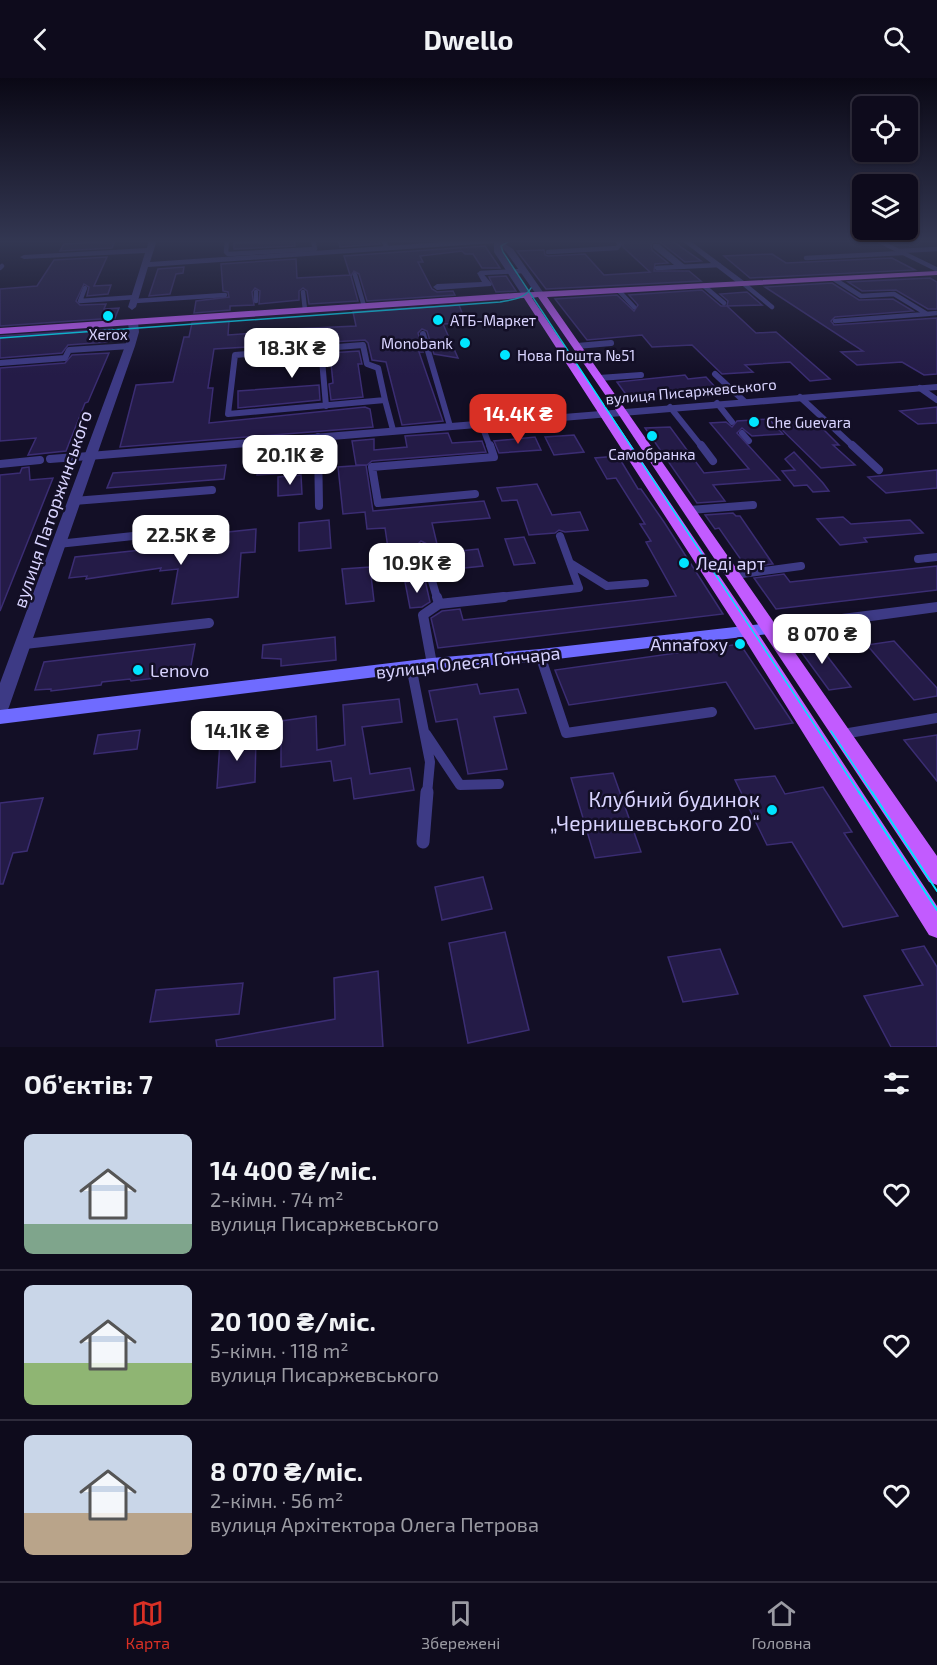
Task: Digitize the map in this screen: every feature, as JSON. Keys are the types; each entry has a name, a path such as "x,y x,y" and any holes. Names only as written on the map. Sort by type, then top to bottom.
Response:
{"main road":[{"path":"0,332 133,308 364,306 720,285"},
{"path":"534,295 577,346 623,412 937,875"},
{"path":"534,295 604,413 937,927"},
{"name":"вулиця Олеся Гончара","path":"0,717 411,666 540,655 770,629"}],"street":[{"name":"вулиця Паторжинського","path":"0,707 25,644 89,456 130,346 134,332 133,308 139,285"},
{"path":"437,287 467,285"},
{"path":"525,285 534,295"},
{"path":"530,285 534,295"},
{"name":"вулиця Писаржевського","path":"89,456 717,403 937,387"},
{"name":"вулиця Олеся Гончара","path":"770,629 937,607"}],"lane":[{"path":"358,285 364,306"},
{"path":"745,285 772,307"},
{"path":"844,285 861,296 894,294 927,314"},
{"path":"704,286 724,303"},
{"path":"85,288 80,301 133,308 225,295"},
{"path":"307,291 309,308"},
{"path":"619,291 634,307"},
{"path":"256,292 256,306"},
{"path":"835,321 937,313"},
{"path":"423,334 450,426"},
{"path":"577,346 611,343"},
{"path":"385,400 228,414 235,355 363,345 367,364 378,368 393,430"},
{"path":"0,363 65,358 69,350 130,346"},
{"path":"321,348 326,405"},
{"path":"715,374 744,401"},
{"path":"599,378 641,375"},
{"path":"920,388 937,400"},
{"path":"800,397 879,470"},
{"path":"717,403 732,422"},
{"path":"670,407 713,461"},
{"path":"475,494 378,504 372,467 494,457 481,423"},
{"path":"742,433 749,441"},
{"path":"318,436 319,506"},
{"path":"50,459 89,456"},
{"path":"0,464 40,460"},
{"path":"74,501 212,489"},
{"path":"690,510 753,505"},
{"path":"58,544 199,529"},
{"path":"432,664 423,615 439,604 579,588 560,536"},
{"path":"422,548 439,604"},
{"path":"918,559 937,557"},
{"path":"570,563 607,586 645,583"},
{"path":"735,575 801,566"},
{"path":"25,644 209,622"},
{"path":"540,655 566,734 712,712"},
{"path":"411,666 430,762 423,842"},
{"path":"841,735 937,718"},
{"path":"424,731 460,785 499,784"}],"building":[{"path":"83,285 76,301 80,305 106,304 104,309 119,308 115,318 0,326 0,289"},
{"path":"86,285 111,285 108,294 87,296 89,287"},
{"path":"153,285 173,285 170,294 149,296"},
{"path":"223,285 354,285 358,301 309,304 307,291 303,288 299,291 299,300 259,304 260,291 255,288 252,292 254,305 230,306 230,310 194,313 196,301 229,297 228,292 223,291"},
{"path":"362,285 430,285 437,292 453,291 455,295 367,301"},
{"path":"493,285 512,285 516,291 496,292"},
{"path":"543,285 619,285 546,289"},
{"path":"836,285 859,300 893,299 913,311 835,317 831,321 834,325 937,318 937,374 924,375 902,362 857,365 841,352 863,351 765,287"},
{"path":"853,285 937,285 937,309 928,309 896,290 862,291"},
{"path":"702,290 721,306 727,306 756,333 776,332 830,379 810,381 790,362 745,365 753,372 722,374 692,345 652,347 642,335 587,340 555,299 617,295 634,311 638,305 629,295"},
{"path":"747,292 762,305 727,306 728,301 720,294"},
{"path":"459,305 466,323 443,324 458,358 434,354 427,331 422,329 418,333 423,352 419,352 443,421 402,425 386,362 372,360 368,343 365,340 214,349 208,388 213,388 209,423 365,407 370,409 373,427 120,447 136,385 173,382 184,337 189,337 192,323 229,321 228,335 270,332 270,330 356,326 353,312"},
{"path":"112,329 107,342 68,345 62,353 0,358 0,336"},
{"path":"359,351 362,364 358,364 363,397 331,400 329,384 333,383 330,353"},
{"path":"109,353 88,402 85,403 66,451 28,455 36,438 0,441 0,368 65,363 72,355"},
{"path":"685,375 688,379 706,377 717,389 627,396 617,382"},
{"path":"319,385 320,400 238,408 238,391"},
{"path":"937,407 937,423 918,424 900,411"},
{"path":"769,419 783,434 752,436 742,428 737,433 780,480 713,485 725,501 697,503 645,428 670,427 704,473 749,469 710,423 726,422 732,427 737,421"},
{"path":"815,421 839,445 833,445 855,465 821,468 775,423"},
{"path":"448,433 452,443 482,441 486,452 372,461 367,465 356,465 352,441 374,439 374,450 407,447 405,436"},
{"path":"574,435 584,452 554,455 545,437"},
{"path":"535,437 541,450 499,453 494,441"},
{"path":"794,452 829,491 813,492 807,485 794,486 782,471 795,470 785,459"},
{"path":"618,456 723,614 438,648 431,618 442,611 460,609 463,620 676,596 646,542 651,541 640,524 645,524 616,478 607,479 595,458"},
{"path":"289,458 289,473 257,475 258,461"},
{"path":"226,465 224,479 107,488 113,473"},
{"path":"366,465 373,511 484,501 490,518 432,523 437,544 427,544 421,541 416,546 388,548 385,528 367,529 365,512 343,514 338,467"},
{"path":"29,467 30,480 53,478 0,611 0,475 20,473 22,468"},
{"path":"937,470 937,488 886,493 868,477"},
{"path":"301,475 302,494 278,496 278,477"},
{"path":"537,484 552,515 580,512 588,530 565,532 559,530 555,533 529,535 517,500 502,501 497,488"},
{"path":"733,513 740,516 773,564 746,567 719,528 715,529 705,515"},
{"path":"843,517 851,524 910,520 923,533 864,538 867,542 840,545 817,519"},
{"path":"329,520 331,548 299,551 299,523"},
{"path":"256,529 255,552 241,553 238,597 172,604 178,569 160,571 161,568 86,579 87,576 69,578 75,557 227,541 228,532"},
{"path":"524,537 535,563 514,565 505,539"},
{"path":"478,549 483,566 436,571 432,554"},
{"path":"937,566 937,590 776,609 754,578 784,574 790,582"},
{"path":"370,567 374,601 346,604 342,569"},
{"path":"425,580 430,602 422,607 410,608 405,582"},
{"path":"335,637 336,660 281,666 281,659 262,658 263,645"},
{"path":"814,639 851,687 829,690 794,642"},
{"path":"894,641 937,688 937,696 914,700 867,645"},
{"path":"195,644 190,671 180,672 180,675 102,682 101,685 51,691 51,689 35,690 44,662"},
{"path":"740,644 793,723 755,729 726,682 569,705 555,670"},
{"path":"477,684 480,694 518,689 526,713 494,717 507,769 468,774 457,719 436,722 429,691"},
{"path":"399,699 402,722 362,727 370,774 410,768 414,790 354,799 351,778 334,781 331,761 281,767 281,721 316,716 317,750 345,745 343,705"},
{"path":"140,730 137,749 94,754 98,735"},
{"path":"937,735 937,781 904,740"},
{"path":"256,737 255,782 217,788 220,742"},
{"path":"613,773 641,852 595,858 571,778"},
{"path":"775,776 785,794 823,787 852,832 844,833 898,916 843,927 792,842 767,845 735,780"},
{"path":"43,798 27,851 13,853 3,884 0,884 0,803"},
{"path":"483,877 492,909 442,920 435,887"},
{"path":"505,932 529,1030 468,1043 449,943"},
{"path":"924,946 937,967 937,1047 891,1047 864,996 923,985 902,950"},
{"path":"720,949 738,994 683,1002 668,957"},
{"path":"378,971 383,1047 217,1047 216,1040 335,1019 334,978"},
{"path":"243,983 239,1014 150,1022 156,990"}],"tram line":[{"path":"525,285 529,291"},
{"path":"0,338 500,302 521,297 529,291"},
{"path":"529,291 860,794"},
{"path":"831,731 873,794"},
{"path":"859,792 937,910"},
{"path":"872,792 937,891"}],"place":[{"name":"Xerox","path":"108,316"},
{"name":"АТБ-Маркет","path":"438,320"},
{"name":"Monobank","path":"465,343"},
{"name":"Нова Пошта №51","path":"505,355"},
{"name":"Che Guevara","path":"754,422"},
{"name":"Самобранка","path":"652,436"},
{"name":"Леді арт","path":"684,563"},
{"name":"Annafoxy","path":"740,644"},
{"name":"Lenovo","path":"138,670"},
{"name":"Клубний будинок „Чернишевського 20“","path":"772,810"}]}
